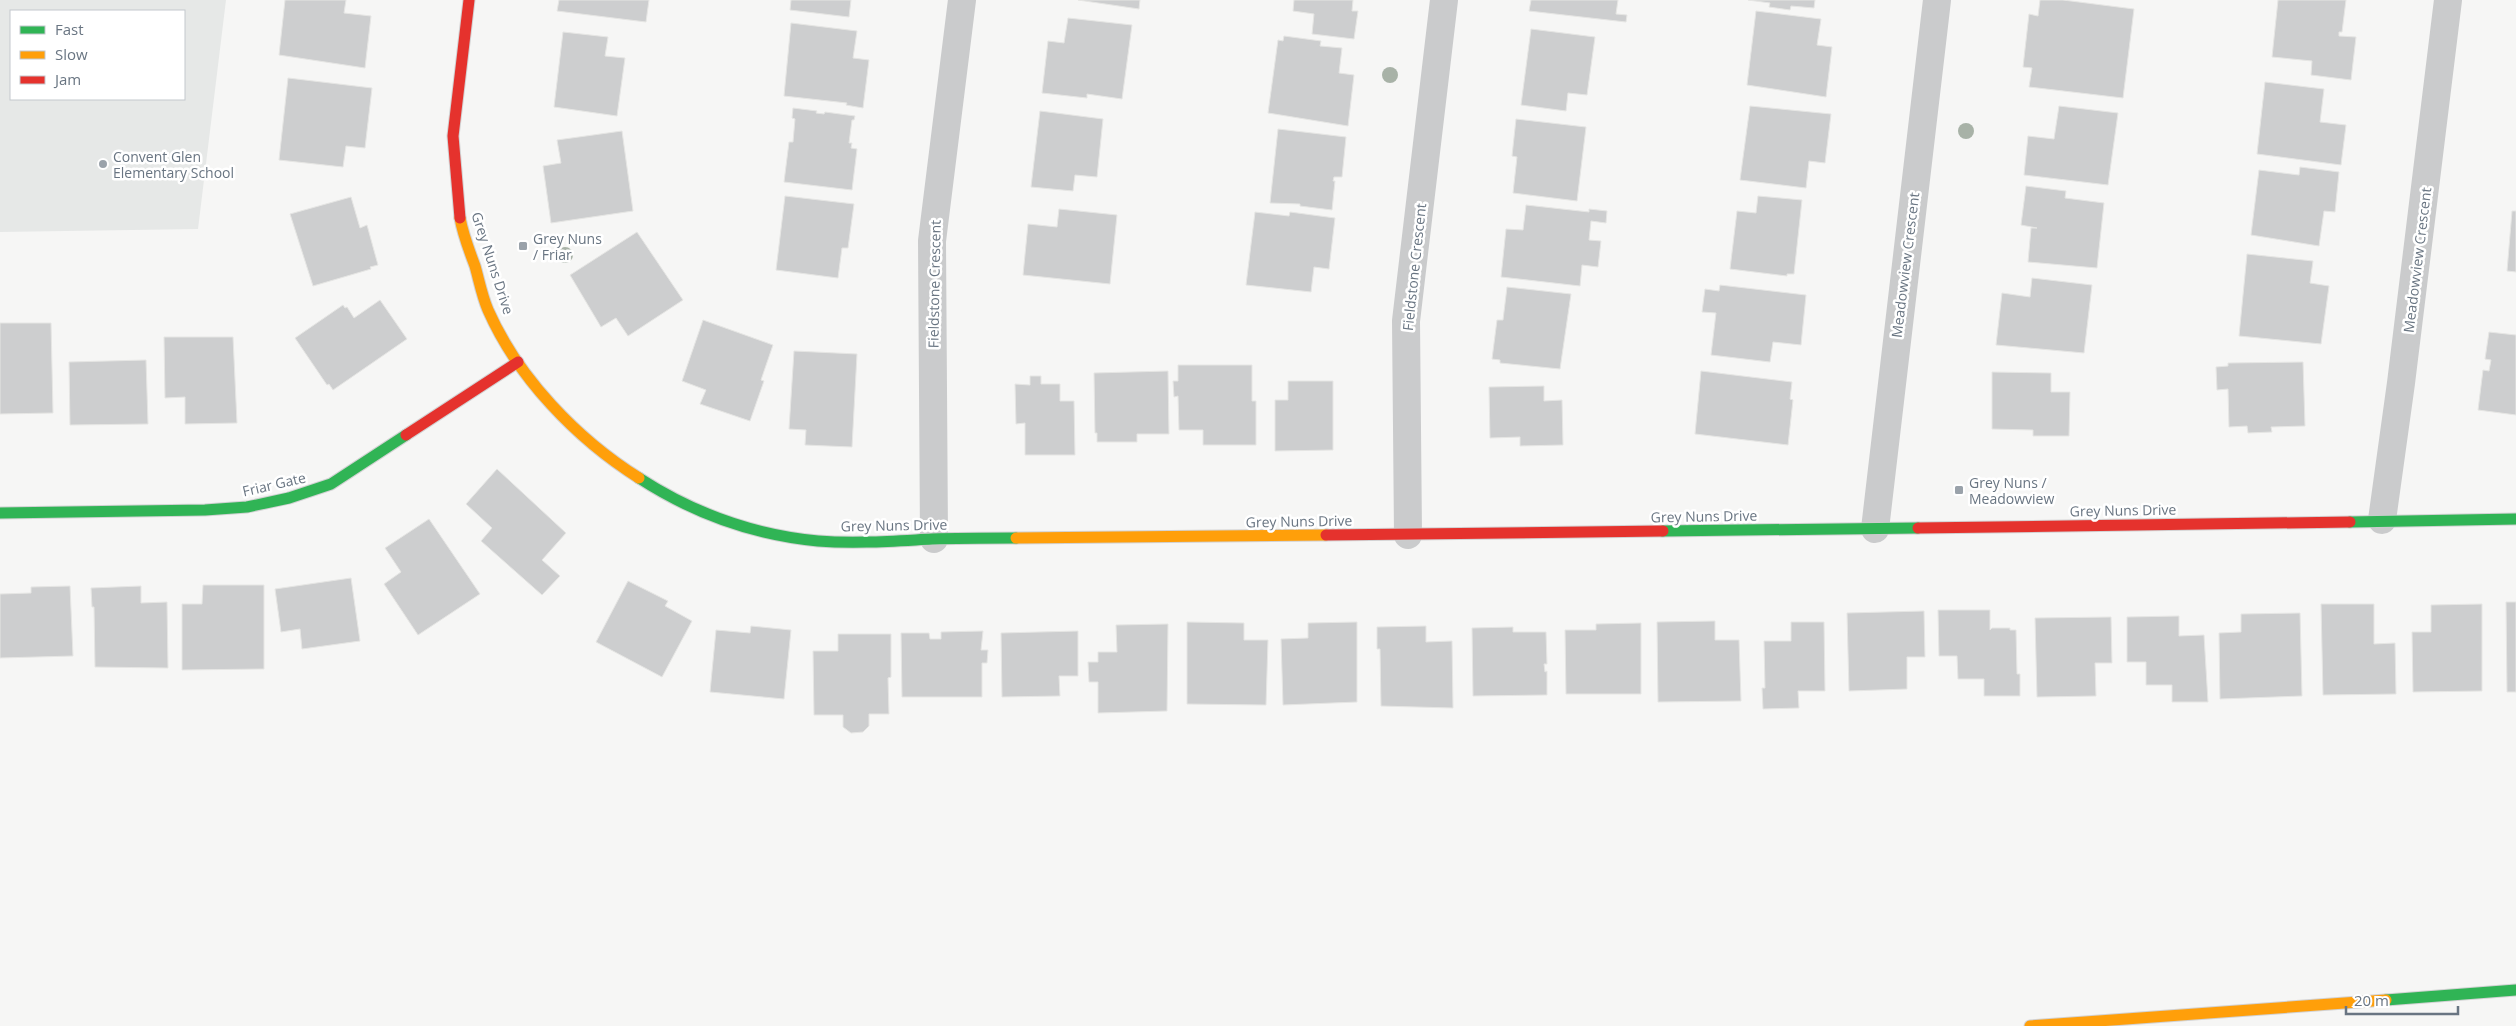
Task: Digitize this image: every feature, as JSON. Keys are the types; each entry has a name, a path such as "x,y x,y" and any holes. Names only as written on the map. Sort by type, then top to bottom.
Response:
{"main road":[{"name":"Grey Nuns Drive","path":"469,0 453,137 461,223 490,315 530,381 590,444 629,473 669,497 704,514 743,527 802,540 867,542 934,539 1408,535 2516,519"},
{"name":"Friar Gate","path":"0,513 206,510 247,507 289,498 331,484 518,362"},
{"path":"2030,1026 2516,990"}],"street":[{"name":"Fieldstone Crescent","path":"934,539 932,242 962,0"},
{"name":"Fieldstone Crescent","path":"1408,535 1406,321 1444,0"},
{"name":"Meadowview Crescent","path":"1875,529 1936,0"},
{"name":"Meadowview Crescent","path":"2382,520 2401,383 2448,0"}],"shaded area":[{"name":"Convent Glen Elementary School","path":"0,0 226,0 198,229 0,232"}],"building":[{"path":"285,0 346,0 344,13 371,16 365,68 279,55"},
{"path":"559,0 649,0 646,22 557,11"},
{"path":"791,0 851,0 849,17 790,10"},
{"path":"1078,0 1140,0 1139,9"},
{"path":"1294,0 1353,0 1352,11 1358,11 1354,39 1312,34 1314,14 1293,11"},
{"path":"1531,0 1618,0 1616,14 1627,15 1626,22 1529,11"},
{"path":"1748,0 1815,0 1814,8 1791,6 1790,10 1769,7 1770,3"},
{"path":"2040,0 2063,0 2134,9 2123,98 2029,87 2032,68 2023,67 2029,14 2038,16"},
{"path":"2278,0 2346,0 2342,32 2339,32 2339,36 2356,37 2351,80 2311,75 2312,61 2272,57"},
{"path":"1756,11 1821,19 1817,45 1832,47 1826,97 1747,85"},
{"path":"1068,18 1132,25 1122,99 1087,94 1087,98 1042,93 1048,41 1064,43"},
{"path":"791,23 857,31 853,58 869,60 863,108 846,105 847,103 784,96"},
{"path":"1531,29 1595,37 1587,95 1568,93 1566,111 1521,105"},
{"path":"563,32 608,37 605,56 625,58 617,116 554,107"},
{"path":"1284,36 1321,41 1320,46 1342,48 1339,73 1354,75 1348,126 1268,113 1278,40 1283,41"},
{"path":"288,78 372,88 365,148 346,146 343,167 279,160"},
{"path":"2265,82 2324,89 2320,122 2346,125 2341,165 2257,154"},
{"path":"1750,106 1831,114 1825,163 1809,161 1806,188 1740,180"},
{"path":"2059,106 2118,113 2108,185 2024,175 2028,136 2054,139"},
{"path":"793,108 817,111 816,113 824,114 825,112 855,116 854,120 852,120 849,143 852,143 851,148 857,149 852,190 784,182 789,142 793,142 795,119 792,118"},
{"path":"1040,111 1103,119 1097,177 1075,175 1073,191 1031,187"},
{"path":"1516,119 1586,127 1577,201 1513,193 1517,157 1512,156"},
{"path":"1278,129 1346,137 1342,177 1334,177 1333,181 1335,181 1332,210 1300,206 1300,204 1270,203"},
{"path":"622,131 633,211 551,223 543,166 561,163 557,140"},
{"path":"2300,167 2339,172 2335,212 2324,211 2319,246 2251,235 2259,170 2299,175"},
{"path":"2026,186 2066,191 2065,198 2104,203 2097,268 2028,262 2031,228 2037,228 2021,225"},
{"path":"785,196 854,204 848,248 842,248 838,278 776,270"},
{"path":"1758,196 1802,200 1794,274 1787,274 1787,276 1730,269 1737,211 1756,213"},
{"path":"351,197 360,228 367,225 378,265 370,267 371,269 313,286 290,214"},
{"path":"1526,205 1589,212 1589,209 1607,211 1606,223 1591,221 1589,240 1601,241 1598,267 1582,265 1580,286 1501,277 1506,229 1523,230"},
{"path":"1059,209 1117,215 1110,284 1023,275 1028,224 1057,227"},
{"path":"2512,211 2516,211 2516,272 2507,271"},
{"path":"1255,212 1289,216 1290,212 1335,218 1329,269 1314,267 1311,292 1246,285"},
{"path":"637,232 683,300 628,336 616,318 601,327 570,275"},
{"path":"2247,254 2313,261 2310,283 2329,286 2321,344 2239,336"},
{"path":"2032,278 2092,285 2084,353 1996,345 2002,293 2030,297"},
{"path":"1720,285 1806,295 1801,345 1773,342 1770,362 1711,355 1716,313 1702,312 1705,289 1719,291"},
{"path":"1507,287 1571,294 1560,369 1500,363 1500,360 1492,359 1497,320 1503,320"},
{"path":"380,300 407,339 333,390 329,384 327,385 295,338 343,305 345,308 347,307 354,318"},
{"path":"703,320 773,345 761,380 764,381 750,421 700,404 706,390 682,381"},
{"path":"0,323 51,323 53,413 0,414"},
{"path":"2489,332 2516,335 2516,415 2478,410 2483,370 2489,371 2491,360 2485,359"},
{"path":"164,337 233,337 237,423 185,424 185,397 165,398"},
{"path":"794,351 857,354 852,447 805,445 806,430 789,429"},
{"path":"146,360 148,424 70,425 69,362"},
{"path":"2303,362 2305,426 2271,427 2272,432 2248,433 2247,426 2229,427 2228,389 2217,390 2216,367 2228,366 2228,363"},
{"path":"1178,365 1252,365 1252,401 1256,401 1256,445 1203,445 1203,430 1179,430 1178,396 1174,397 1173,381 1178,381"},
{"path":"1168,371 1169,434 1137,434 1137,442 1097,442 1097,433 1095,433 1094,373"},
{"path":"1701,371 1792,382 1790,399 1793,400 1788,445 1695,434"},
{"path":"1992,372 2051,373 2051,392 2070,392 2069,436 2033,436 2033,430 1992,429"},
{"path":"1030,376 1041,376 1041,384 1060,384 1060,401 1074,401 1075,455 1025,455 1025,423 1016,424 1015,384 1030,385"},
{"path":"1288,381 1333,381 1333,450 1275,451 1275,400 1288,400"},
{"path":"1544,386 1544,401 1562,400 1563,445 1520,446 1520,437 1490,438 1489,387"},
{"path":"497,469 566,533 542,560 560,576 542,595 481,541 492,528 466,504"},
{"path":"429,519 480,594 418,635 384,584 401,572 385,548"},
{"path":"351,578 360,641 302,649 300,629 281,632 275,589"},
{"path":"628,581 668,601 665,606 692,621 662,677 596,642"},
{"path":"203,585 264,585 264,669 182,670 182,604 202,604"},
{"path":"70,586 73,656 0,658 0,594 31,593 31,587"},
{"path":"141,586 141,603 167,602 168,668 95,667 94,607 92,607 91,588"},
{"path":"2506,602 2516,602 2516,692 2507,692"},
{"path":"2321,604 2374,604 2374,644 2395,643 2396,694 2323,695"},
{"path":"2482,604 2482,691 2413,692 2412,632 2431,632 2431,605"},
{"path":"1938,610 1990,610 1990,630 1992,628 2010,628 2010,630 2016,630 2017,674 2020,674 2020,696 1984,696 1984,679 1958,679 1957,656 1939,656"},
{"path":"1924,611 1925,657 1907,657 1907,689 1849,691 1847,613"},
{"path":"2300,613 2302,696 2220,699 2219,633 2241,632 2241,614"},
{"path":"2179,616 2179,636 2204,635 2208,702 2172,702 2172,685 2146,685 2146,662 2127,662 2127,617"},
{"path":"2111,617 2112,663 2095,663 2096,696 2037,697 2035,618"},
{"path":"1715,621 1715,640 1739,640 1741,701 1658,702 1657,622"},
{"path":"1187,622 1244,623 1244,640 1268,640 1266,705 1187,704"},
{"path":"1357,622 1357,702 1283,705 1281,639 1308,638 1308,623"},
{"path":"1791,622 1824,622 1825,691 1798,691 1799,708 1763,709 1762,688 1765,688 1764,641 1791,641"},
{"path":"1641,623 1641,694 1566,694 1565,630 1596,630 1596,624"},
{"path":"1168,624 1167,711 1098,713 1098,682 1089,682 1088,662 1098,662 1098,652 1117,652 1116,625"},
{"path":"751,626 791,630 784,699 710,692 716,630 750,633"},
{"path":"1426,626 1426,642 1452,641 1453,708 1381,706 1380,649 1377,649 1377,627"},
{"path":"1513,627 1513,632 1546,632 1547,664 1544,664 1545,672 1547,671 1547,695 1473,696 1472,628"},
{"path":"983,631 981,650 988,650 987,663 982,663 982,697 902,697 901,633 929,633 930,639 941,639 941,632"},
{"path":"1078,631 1078,676 1059,676 1060,696 1002,697 1001,633"},
{"path":"838,634 891,634 891,677 888,678 889,714 869,714 869,726 863,732 851,733 843,727 843,715 814,715 813,651 838,651"}],"traffic: fast":[{"path":"0,513 205,510 247,507 289,498 331,484 406,435"},
{"path":"639,478 702,512 747,528 794,538 846,542 1016,538"},
{"path":"2350,522 2516,519"},
{"path":"1663,531 1918,528"},
{"path":"2386,1000 2516,990"}],"traffic: slow":[{"path":"460,218 486,305 516,359 533,383 572,426 593,445 639,478"},
{"path":"1016,538 1326,535"},
{"path":"2030,1026 2386,1000"}],"traffic: jam":[{"path":"460,218 453,136 469,0"},
{"path":"406,435 518,362"},
{"path":"1918,528 2350,522"},
{"path":"1326,535 1663,531"}],"place":[{"name":"Convent Glen Elementary School","path":"103,164"},
{"name":"Grey Nuns / Friar","path":"523,246"},
{"name":"Grey Nuns / Meadowview","path":"1959,490"}]}
